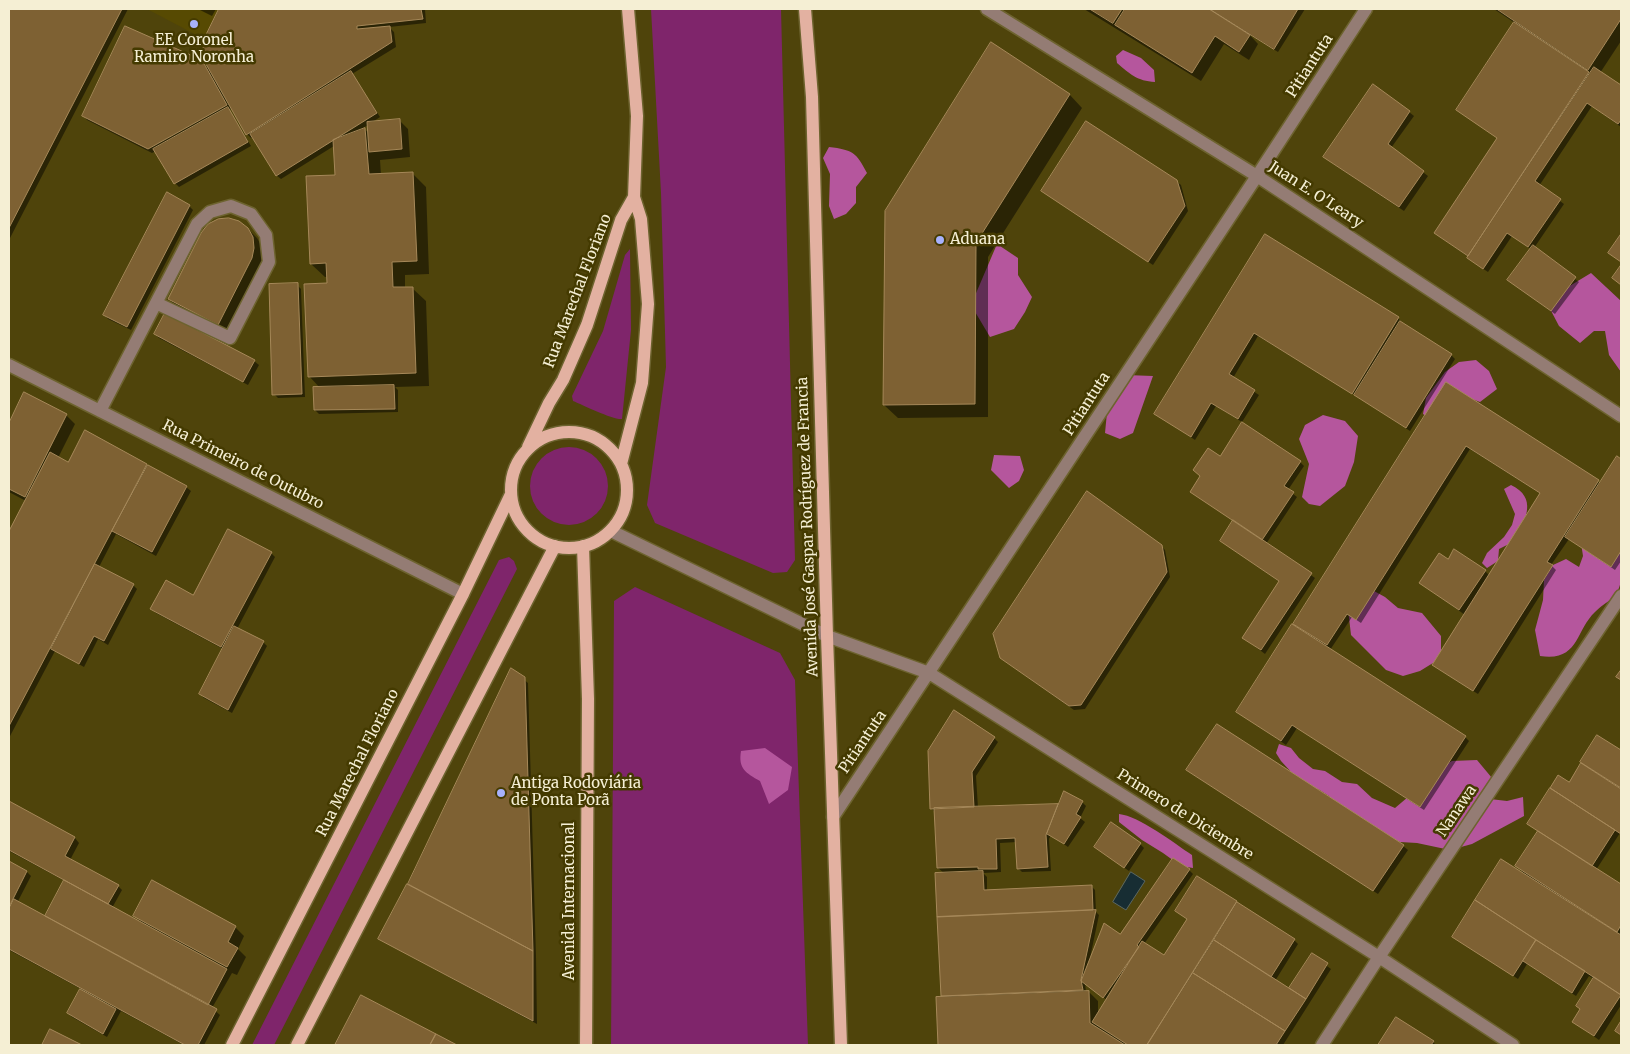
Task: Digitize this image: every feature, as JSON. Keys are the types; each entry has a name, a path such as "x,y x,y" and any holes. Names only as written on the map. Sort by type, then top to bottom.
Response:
{"main road":[{"path":"621,464 642,383 648,304 641,219 634,197 637,116 628,9"},
{"name":"Avenida José Gaspar Rodríguez de Francia","path":"805,9 812,97 841,1045"},
{"name":"Rua Marechal Floriano","path":"526,450 579,342 596,298 621,220 634,197"},
{"path":"558,432 577,432 595,438 610,448 621,464 627,481 627,499 621,517 610,531 596,542 569,548 555,546 539,539 525,527 516,512 511,494 513,476 526,450 541,438 558,432"},
{"name":"Rua Marechal Floriano","path":"232,1045 463,594 511,494"},
{"path":"296,1045 555,546"},
{"name":"Avenida Internacional","path":"583,546 588,699 586,1045"}],"street":[{"name":"Juan E. O'Leary","path":"987,9 1258,176 1621,416"},
{"name":"Pitiantuta","path":"833,817 1258,176 1366,9"},
{"path":"100,411 156,303 197,224 210,212 231,206 251,214 266,235 269,262 230,338 156,303"},
{"name":"Rua Primeiro de Outubro","path":"9,365 463,594"},
{"name":"Primero de Diciembre","path":"610,531 827,636 929,673 1379,957 1514,1045"},
{"name":"Nanawa","path":"1322,1045 1621,596"}],"shaded area":[{"name":"EE Coronel Ramiro Noronha","path":"147,9 219,9 204,39"},
{"path":"651,9 781,9 795,560 787,572 773,573 655,523 647,505 666,367 661,193"},
{"path":"1123,50 1141,58 1154,70 1155,82 1130,74 1117,63 1116,56"},
{"path":"829,147 844,149 853,153 860,160 867,173 856,187 856,203 846,214 834,219 829,206 830,174 823,158"},
{"path":"997,244 1018,258 1018,275 1032,297 1014,329 990,337 971,305"},
{"path":"630,249 631,330 622,419 618,419 573,401 572,396 603,331 625,255"},
{"path":"1591,273 1621,301 1621,372 1609,355 1605,331 1594,331 1580,343 1559,326 1548,305 1563,290"},
{"path":"1476,360 1489,371 1497,389 1480,402 1461,395 1432,420 1423,414 1426,398 1445,372 1459,362"},
{"path":"1126,375 1153,376 1133,433 1120,439 1105,433 1108,402"},
{"path":"1323,415 1345,421 1358,436 1354,462 1345,486 1320,506 1309,504 1302,497 1309,464 1299,439 1305,425"},
{"path":"569,447 584,450 597,458 605,471 608,486 605,501 597,514 584,522 569,525 554,522 541,514 533,501 530,486 533,471 541,458 554,450"},
{"path":"994,455 1020,456 1024,470 1019,481 1009,488 991,470"},
{"path":"1511,485 1524,496 1527,503 1526,517 1517,540 1499,549 1498,561 1487,568 1482,563 1487,553 1504,537 1512,525 1515,514 1504,489"},
{"path":"1621,534 1622,571 1617,592 1588,620 1569,650 1553,657 1540,656 1535,630 1543,600 1544,580 1553,565 1566,559 1579,567 1583,556 1581,543 1609,543"},
{"path":"509,557 514,561 517,569 274,1045 252,1045 499,560"},
{"path":"635,587 780,653 795,680 808,1045 611,1045 614,601"},
{"path":"1374,591 1398,608 1422,613 1441,636 1441,658 1420,671 1403,676 1386,670 1351,635 1348,609"},
{"path":"1279,744 1291,748 1299,758 1313,769 1325,771 1342,782 1357,784 1372,798 1395,808 1421,786 1437,769 1452,761 1477,760 1492,778 1490,799 1507,801 1523,797 1524,816 1472,844 1450,850 1417,843 1400,842 1337,812 1329,796 1318,789 1312,789 1293,774 1281,761 1276,753"},
{"path":"765,748 792,767 788,790 769,804 760,781 744,770 740,757 741,751"},
{"path":"1119,814 1146,825 1192,855 1193,868 1181,866 1142,840 1119,822"}],"water":[{"path":"1131,872 1145,881 1126,910 1113,902"}],"building":[{"path":"9,9 122,9 9,228"},
{"path":"219,9 421,9 423,19 357,26 357,29 390,26 392,42 246,135 202,57 204,39"},
{"path":"1090,9 1122,9 1113,23"},
{"path":"1125,9 1209,9 1250,35 1239,52 1215,36 1192,73 1115,25"},
{"path":"1210,9 1298,9 1274,49"},
{"path":"1497,9 1621,9 1621,19 1588,70"},
{"path":"1514,22 1589,72 1468,256 1434,233 1497,138 1456,110"},
{"path":"125,26 202,60 227,105 148,149 82,116"},
{"path":"991,42 1070,94 976,243 975,404 883,405 885,211"},
{"path":"1594,67 1621,85 1621,120 1618,124 1587,103 1535,181 1561,199 1528,247 1507,233 1483,269 1467,258"},
{"path":"351,71 377,113 276,176 250,134"},
{"path":"1373,84 1410,111 1388,144 1424,171 1399,207 1323,157"},
{"path":"228,107 248,142 174,184 153,149"},
{"path":"400,119 402,149 369,152 367,122"},
{"path":"1086,121 1177,180 1185,206 1148,262 1041,191"},
{"path":"365,128 369,174 413,172 417,261 392,262 393,287 413,287 416,373 308,377 304,284 327,283 326,263 310,264 306,176 335,175 333,140"},
{"path":"167,192 190,205 127,327 103,315"},
{"path":"229,218 239,221 248,228 253,237 254,248 252,258 218,325 168,299 201,233 208,224 218,219"},
{"path":"1265,234 1399,317 1352,394 1254,333 1229,374 1255,390 1238,419 1211,403 1191,437 1154,414"},
{"path":"1621,234 1621,262 1608,253"},
{"path":"1533,245 1576,277 1551,311 1507,280"},
{"path":"1621,265 1621,285 1612,278"},
{"path":"298,283 302,394 272,395 269,284"},
{"path":"165,313 255,360 243,382 154,334"},
{"path":"1400,321 1452,354 1406,428 1354,395"},
{"path":"1446,382 1599,480 1547,562 1553,565 1473,691 1432,665 1540,493 1466,446 1356,620 1347,614 1327,645 1293,624"},
{"path":"394,385 395,409 314,410 313,387"},
{"path":"24,392 67,414 25,497 9,489 9,423"},
{"path":"1242,422 1301,461 1284,486 1294,492 1262,540 1190,492 1200,476 1193,470 1208,448 1220,456"},
{"path":"85,430 147,464 9,726 9,531 50,452 68,462"},
{"path":"1617,456 1621,459 1621,551 1611,567 1565,537"},
{"path":"148,465 187,486 152,552 112,531"},
{"path":"1087,491 1162,545 1167,572 1081,705 1069,706 1000,658 993,634"},
{"path":"1233,520 1312,573 1261,650 1242,638 1279,581 1220,541"},
{"path":"228,529 272,552 221,647 150,609 166,580 193,595"},
{"path":"1454,549 1486,570 1459,610 1419,583 1439,553 1448,559"},
{"path":"95,564 134,584 104,641 94,636 79,664 51,649"},
{"path":"1292,624 1466,736 1420,807 1292,725 1281,741 1236,712"},
{"path":"234,626 264,641 228,710 199,694"},
{"path":"511,668 525,677 533,951 408,884"},
{"path":"1621,670 1621,680 1616,677"},
{"path":"954,710 995,737 972,772 974,807 930,809 928,751"},
{"path":"1217,724 1404,845 1373,891 1186,770"},
{"path":"1597,735 1621,750 1621,788 1580,762"},
{"path":"1581,763 1621,789 1621,834 1550,788 1558,775 1569,782"},
{"path":"1550,788 1615,830 1592,866 1527,824"},
{"path":"1064,791 1083,801 1076,814 1081,817 1064,844 1047,834"},
{"path":"9,801 75,837 65,856 119,885 108,904 9,850"},
{"path":"1058,804 1046,835 1048,867 1017,869 1015,838 996,839 997,869 978,869 978,867 937,868 934,808"},
{"path":"1111,822 1141,843 1124,868 1094,847"},
{"path":"1538,831 1621,884 1621,925 1617,932 1515,866"},
{"path":"1173,858 1190,869 1103,998 1081,981 1104,923 1120,934"},
{"path":"1501,859 1621,935 1621,995 1475,900"},
{"path":"9,861 27,871 9,907"},
{"path":"983,871 984,890 1092,885 1093,910 937,917 935,873"},
{"path":"1197,876 1237,901 1147,1045 1128,1045 1092,1022 1142,941 1164,955 1187,919 1175,911"},
{"path":"64,880 227,969 208,1005 45,916"},
{"path":"152,880 236,926 228,942 238,948 227,967 133,916"},
{"path":"407,884 533,951 533,1021 378,939"},
{"path":"14,899 217,1009 198,1045 185,1045 9,949 9,909"},
{"path":"1475,900 1536,940 1513,976 1452,937"},
{"path":"1237,902 1295,939 1271,977 1214,940"},
{"path":"1096,910 1081,980 1083,990 941,996 937,917"},
{"path":"1214,940 1306,999 1285,1031 1193,973"},
{"path":"1536,940 1585,971 1572,993 1523,961"},
{"path":"1312,953 1328,963 1306,999 1289,988"},
{"path":"1193,973 1285,1031 1276,1045 1147,1045"},
{"path":"1594,977 1621,995 1594,1036 1572,1022 1580,1009 1576,1006"},
{"path":"80,989 116,1009 103,1034 67,1013"},
{"path":"1089,991 1090,1023 1125,1045 938,1045 936,997"},
{"path":"361,995 436,1034 430,1045 335,1045"},
{"path":"1396,1017 1434,1041 1431,1045 1378,1045"},
{"path":"1621,1021 1621,1035 1615,1031"},
{"path":"50,1029 82,1045 42,1045"},
{"path":"436,1034 457,1045 430,1045"}],"place":[{"name":"EE Coronel Ramiro Noronha","path":"194,24"},
{"name":"Aduana","path":"940,240"},
{"name":"Antiga Rodoviária de Ponta Porã","path":"501,793"}]}
